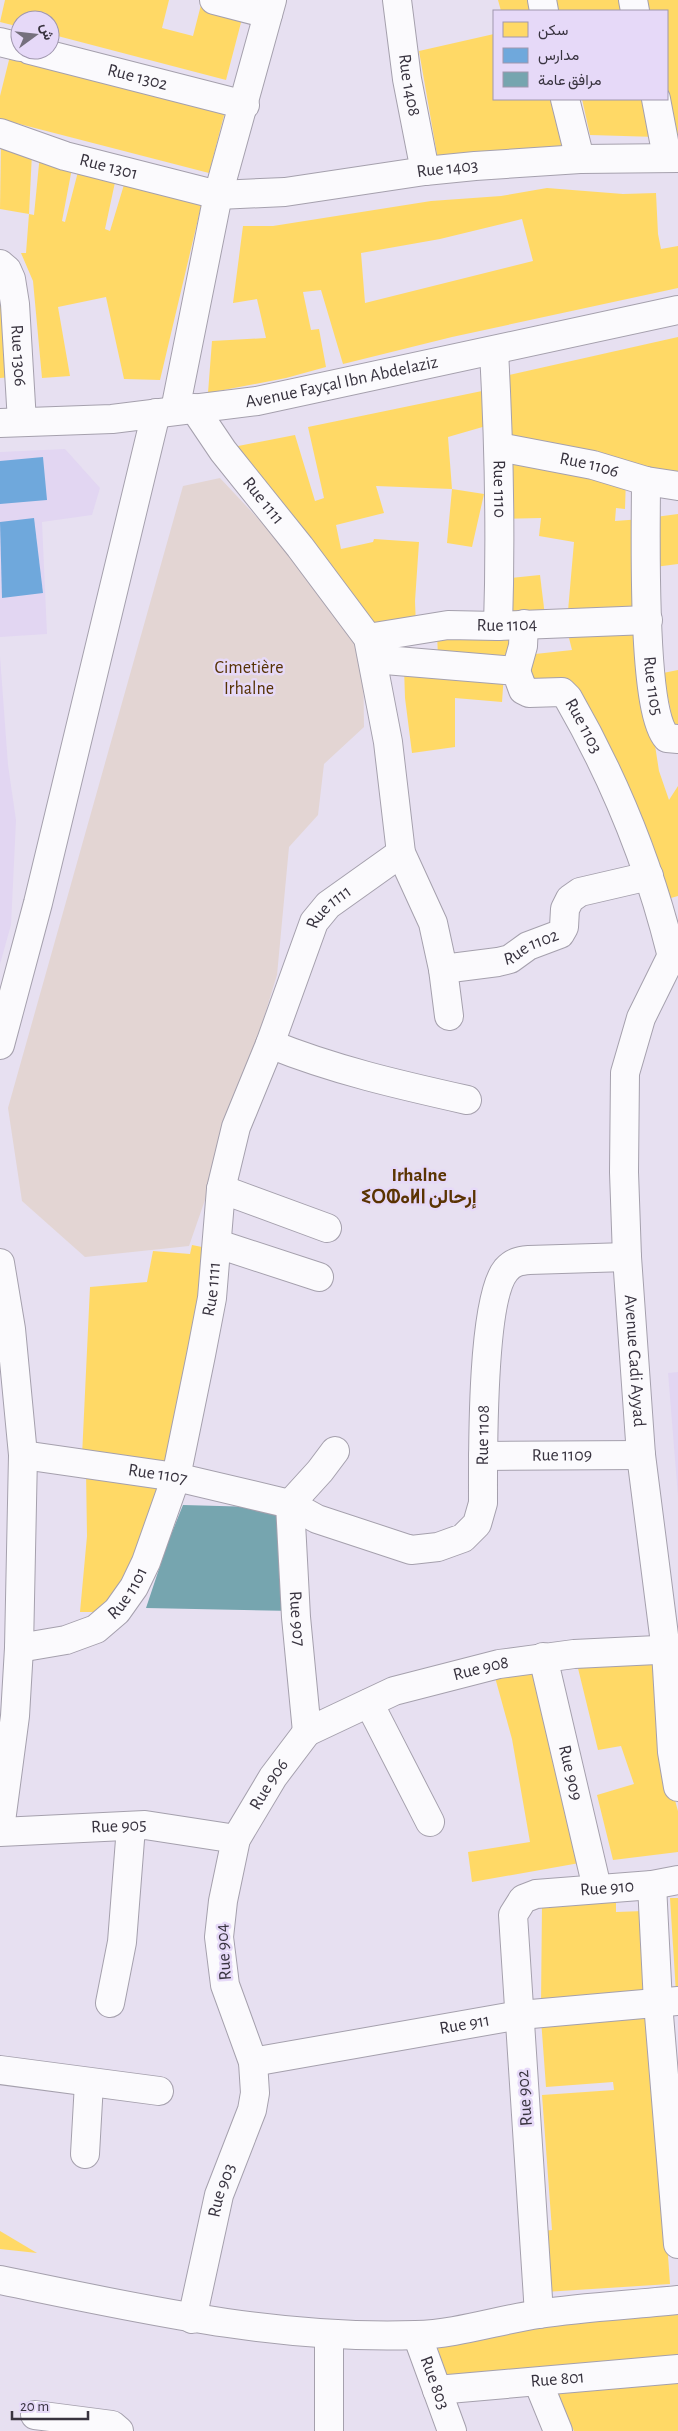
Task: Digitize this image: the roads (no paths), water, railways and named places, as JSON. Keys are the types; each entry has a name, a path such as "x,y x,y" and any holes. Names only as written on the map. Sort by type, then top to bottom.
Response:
{"street":[{"path":"0,1045 175,410 218,195 270,7 214,0"},
{"name":"Rue 1408","path":"397,0 406,79 425,171"},
{"name":"Rue 1302","path":"60,58 244,105"},
{"path":"565,100 580,158"},
{"path":"656,100 673,158"},
{"name":"Rue 1301","path":"0,133 65,156 218,195"},
{"name":"Rue 1403","path":"218,195 285,192 425,171 580,158 673,158"},
{"name":"Rue 1306","path":"0,264 7,270 11,279 15,304 11,423"},
{"name":"Avenue Fayçal Ibn Abdelaziz","path":"11,423 112,420 175,410 257,401 678,310"},
{"name":"Rue 1110","path":"494,351 499,447 500,543 511,625 523,646 516,671"},
{"name":"Rue 1111","path":"175,410 223,451 300,547 370,649 388,742 401,852 328,905 314,922 270,1044 236,1127 221,1189 218,1244 212,1298 176,1477"},
{"name":"Rue 1106","path":"499,447 593,465 646,481 678,486"},
{"path":"646,481 648,620"},
{"name":"Rue 1104","path":"370,649 448,625 511,625 648,620"},
{"name":"Rue 1105","path":"648,620 650,666 657,721 667,738 678,739"},
{"path":"370,649 516,671"},
{"name":"Rue 1103","path":"516,671 523,690 530,693 562,692 568,698 606,771 634,834 675,948"},
{"path":"401,852 433,923 443,969 449,1016"},
{"name":"Rue 1102","path":"443,969 510,959 528,946 560,934 564,927 565,909 570,899 580,892 650,876"},
{"name":"Avenue Cadi Ayyad","path":"675,948 640,1018 625,1073 627,1257 641,1455 672,1650 678,1787"},
{"path":"270,1044 308,1060 467,1100"},
{"path":"221,1189 328,1228"},
{"path":"218,1244 319,1277"},
{"name":"Rue 1108","path":"290,1504 317,1519 411,1550 438,1547 463,1538 477,1524 483,1503 487,1359 491,1321 498,1284 506,1270 516,1261 627,1257"},
{"path":"0,1831 13,1657 23,1455 11,1330 1,1278"},
{"path":"290,1504 320,1471 335,1451"},
{"name":"Rue 1107","path":"23,1455 176,1477 290,1504"},
{"name":"Rue 1109","path":"483,1456 641,1455"},
{"name":"Rue 1101","path":"13,1657 96,1629 117,1611 134,1587 146,1562 176,1477"},
{"name":"Rue 907","path":"290,1504 296,1617 307,1732"},
{"name":"Rue 908","path":"307,1732 345,1716 369,1702 394,1691 450,1676 543,1657 672,1650"},
{"name":"Rue 909","path":"543,1657 597,1888"},
{"path":"369,1702 430,1822"},
{"name":"Rue 906","path":"236,1839 273,1777 307,1732"},
{"name":"Rue 905","path":"0,1831 144,1825 236,1839"},
{"path":"110,2003 122,1942 131,1827"},
{"name":"Rue 904","path":"236,1839 223,1901 219,1937 225,1985 252,2062"},
{"path":"665,1882 678,2244"},
{"name":"Rue 910","path":"536,1894 665,1882"},
{"name":"Rue 902","path":"536,1894 523,1899 514,1915 513,1930 539,2314"},
{"name":"Rue 911","path":"252,2062 520,2015 668,2002"},
{"name":"Rue 903","path":"192,2319 219,2195 252,2110 255,2093 252,2062"},
{"path":"0,2070 159,2091"},
{"path":"85,2154 89,2083"},
{"path":"0,2280 192,2319 329,2335 417,2336 454,2331 539,2314 678,2300"},
{"path":"329,2335 329,2431"},
{"name":"Rue 803","path":"417,2336 452,2431"},
{"name":"Rue 801","path":"437,2390 678,2369"},
{"path":"538,2382 558,2431"},
{"path":"35,2415 112,2425 119,2431"}],"district":[{"name":"Irhalne ⵉⵔⵀⴰⵍⵏ إرحالن","path":"419,1186"}],"park label":[{"name":"Cimetière Irhalne","path":"249,678"}]}
